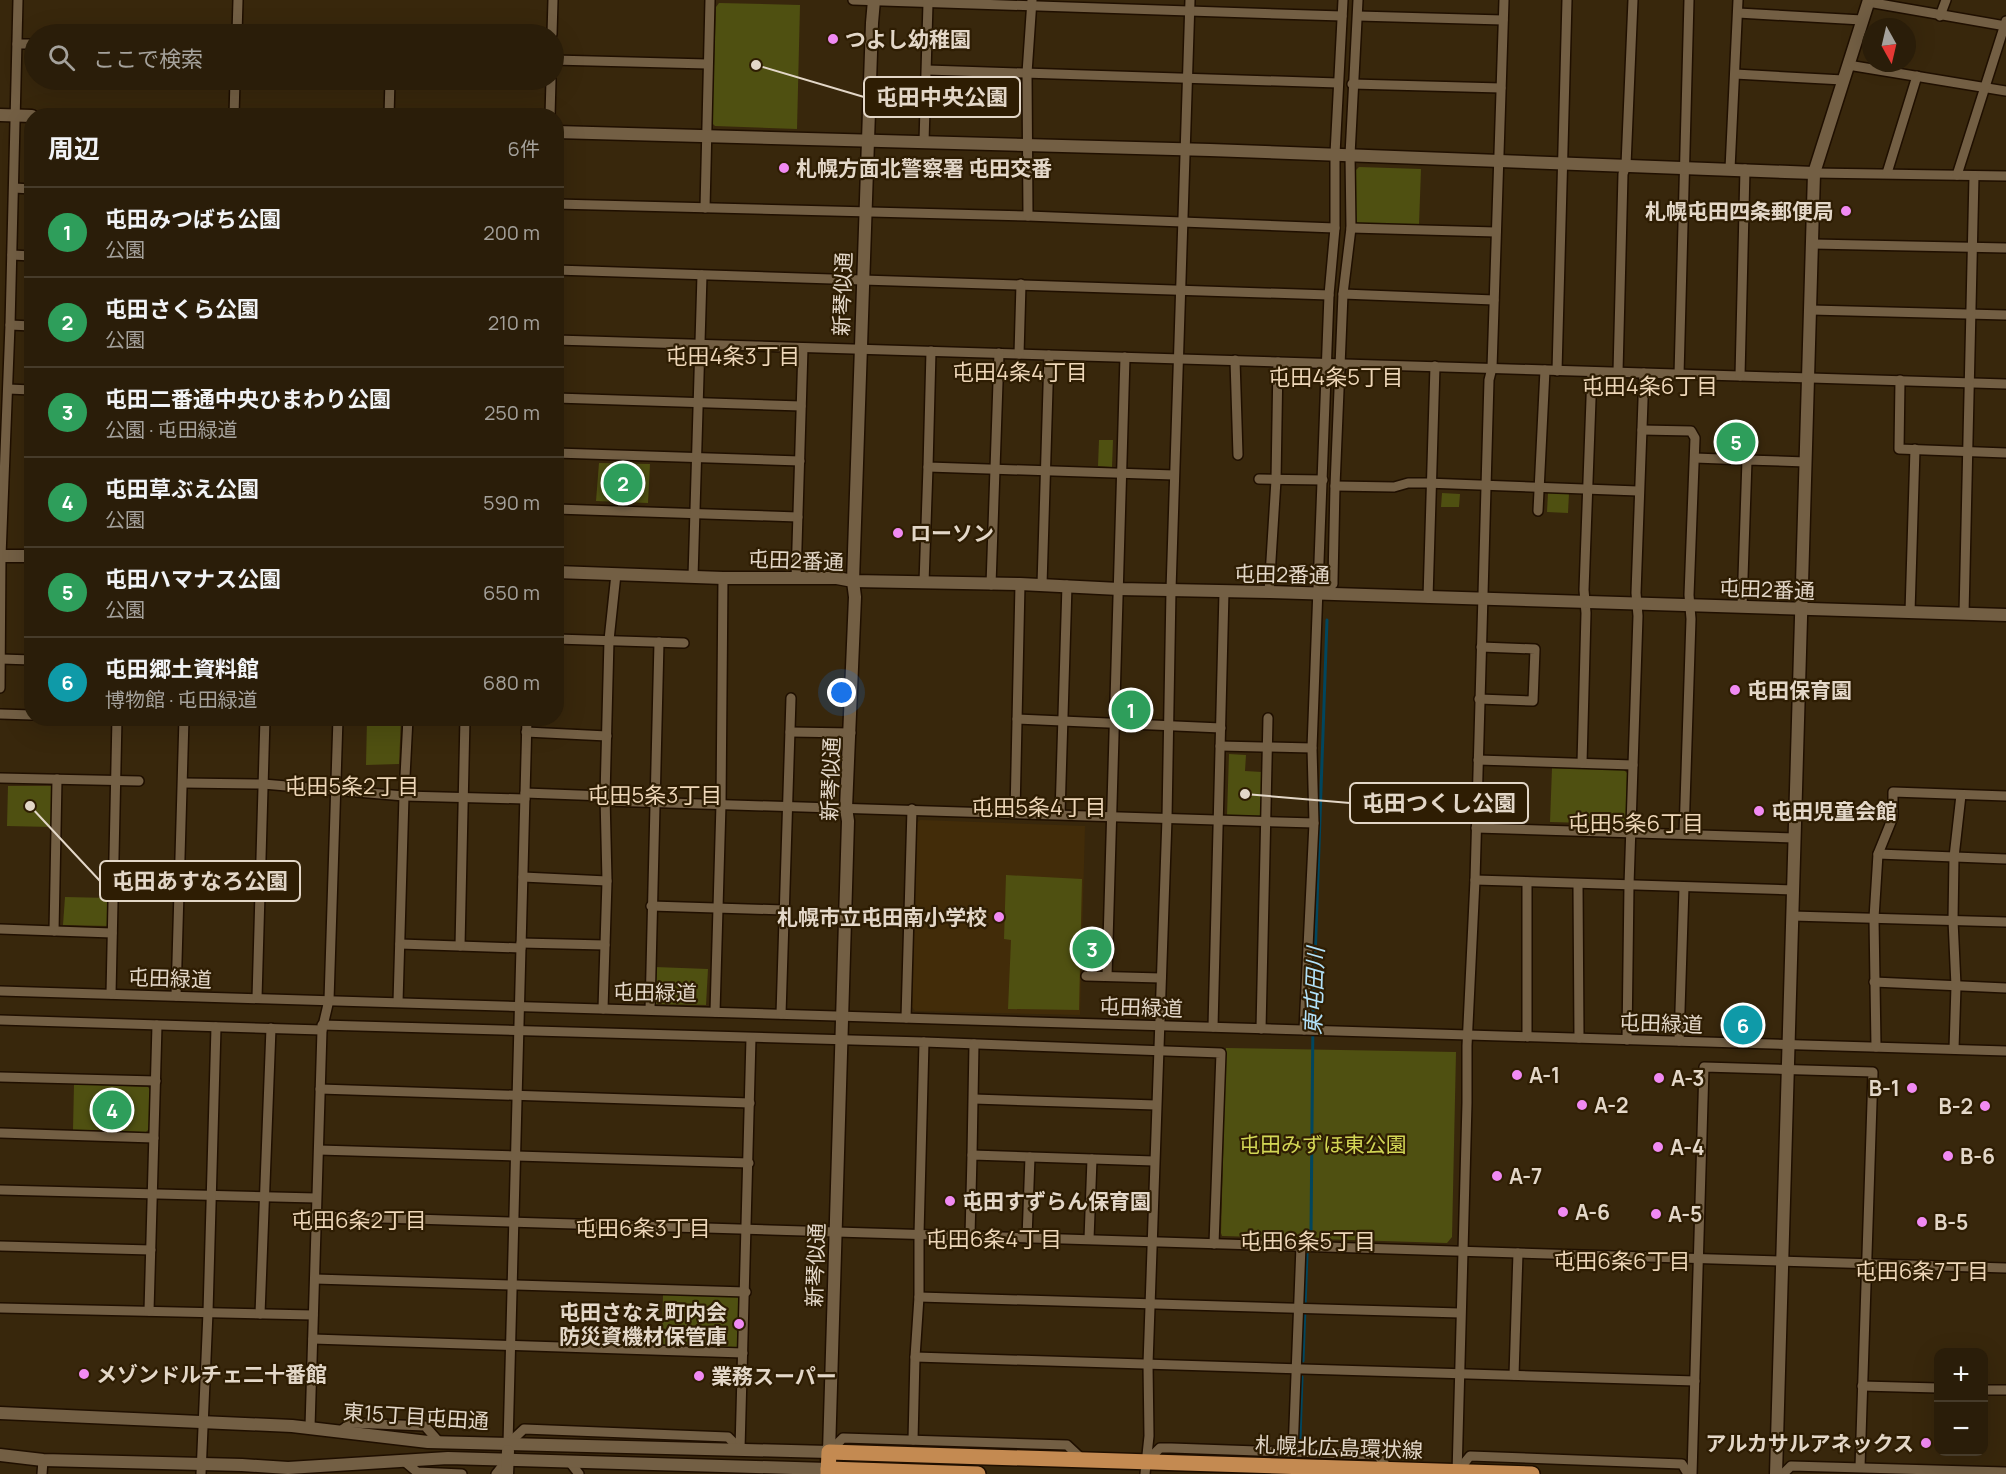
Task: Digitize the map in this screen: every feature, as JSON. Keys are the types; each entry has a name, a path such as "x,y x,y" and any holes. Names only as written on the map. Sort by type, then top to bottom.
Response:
{"main road":[{"path":"978,1474 826,1472 829,1452 1083,1461 1145,1468"},
{"name":"札幌北広島環状線","path":"1145,1468 1532,1474"}],"street":[{"path":"0,688 0,556 8,389 18,0"},
{"path":"237,24 238,0"},
{"path":"552,24 553,0"},
{"path":"705,208 710,0"},
{"path":"853,0 1032,3 1342,16"},
{"name":"新琴似通","path":"829,1452 848,821 846,808 855,597 853,581 864,212 874,0"},
{"path":"1145,1468 1149,1436 1148,1364 1167,818 1174,475 1190,0"},
{"path":"1310,1030 1314,823 1312,748 1343,0"},
{"path":"1318,594 1333,584 1343,294 1351,228 1352,84 1358,0"},
{"path":"1457,1473 1468,1034 1504,0"},
{"path":"1557,371 1568,0"},
{"path":"1618,372 1623,174 1626,165 1633,0"},
{"path":"1679,375 1689,0"},
{"path":"1730,169 1738,0"},
{"path":"1940,16 1946,0"},
{"path":"1863,18 1868,1 1940,16 2005,25 1957,175"},
{"path":"924,142 928,3"},
{"path":"1028,216 1027,73 1032,3"},
{"path":"1738,13 1862,20 1814,173 1776,1474"},
{"path":"1358,16 1503,20"},
{"path":"17,44 24,44"},
{"path":"564,60 707,64"},
{"path":"1848,66 2006,91"},
{"path":"927,70 1338,83"},
{"path":"1735,74 1843,80"},
{"path":"1887,173 1917,76"},
{"path":"1352,84 1501,88"},
{"path":"234,108 235,90"},
{"path":"389,108 390,90"},
{"path":"550,108 551,90"},
{"path":"0,116 24,116"},
{"path":"564,132 1335,154 1814,173 2006,176"},
{"path":"1740,376 1744,170"},
{"path":"1964,614 1974,176"},
{"path":"14,188 24,189"},
{"path":"564,204 1028,216 1335,228"},
{"path":"1351,228 1496,232"},
{"path":"1813,244 2006,249"},
{"path":"12,255 24,256"},
{"path":"564,270 1329,295"},
{"path":"693,577 702,275"},
{"path":"1019,354 1021,284"},
{"path":"1343,294 1494,300"},
{"path":"1811,310 2006,315"},
{"path":"10,325 24,326"},
{"path":"564,340 2006,384"},
{"path":"796,579 803,348"},
{"path":"924,583 931,351"},
{"path":"992,585 999,353"},
{"path":"1042,585 1049,355"},
{"path":"1107,976 1125,357"},
{"path":"1235,360 1238,455"},
{"path":"1269,592 1276,480 1278,362"},
{"path":"1428,598 1435,366"},
{"path":"1538,511 1545,370"},
{"path":"1582,763 1586,603 1584,590 1592,372"},
{"path":"1627,1040 1629,885 1638,616 1638,490 1644,374"},
{"path":"1900,380 1899,449 2006,453"},
{"path":"8,389 24,390"},
{"path":"564,398 801,405"},
{"path":"1642,430 1691,431 1695,438 1684,834"},
{"path":"1910,612 1916,449"},
{"path":"564,453 800,461"},
{"path":"1695,458 1806,462"},
{"path":"1742,607 1747,460"},
{"path":"928,467 1174,475"},
{"path":"1259,479 1323,480"},
{"path":"1335,486 1394,487 1408,483 1638,490"},
{"path":"564,509 798,517"},
{"path":"0,556 24,556"},
{"name":"屯田2番通","path":"564,572 723,578 837,578 853,581 1067,585 1119,589 1156,588 1224,592 2006,615"},
{"path":"603,1009 607,881 609,640 616,574"},
{"path":"715,1012 721,804 723,578"},
{"path":"1015,813 1020,584"},
{"path":"1060,814 1067,585"},
{"path":"1212,1027 1224,592"},
{"path":"564,639 684,643"},
{"path":"650,1010 659,642"},
{"path":"1479,699 1533,701 1535,649 1481,647"},
{"path":"1,659 24,660"},
{"path":"781,1014 791,698"},
{"path":"0,714 24,715"},
{"path":"1261,1029 1268,718"},
{"path":"1017,719 1221,728"},
{"path":"111,994 117,726"},
{"path":"176,996 184,726"},
{"path":"257,998 265,726"},
{"path":"310,1427 322,1027 328,1000 338,726"},
{"path":"398,1002 408,726"},
{"path":"460,946 465,726"},
{"path":"507,1474 526,726"},
{"path":"526,732 607,736"},
{"path":"790,732 850,733"},
{"path":"1220,746 1312,748"},
{"path":"1478,760 1633,765"},
{"path":"0,778 139,781"},
{"path":"54,931 57,779"},
{"path":"183,783 263,784 404,795 606,798 654,802 1314,823"},
{"path":"1876,1047 1874,918 1878,854 1893,818 1893,792 2006,796"},
{"path":"1954,1049 1956,986 1953,920 1954,857 1961,795"},
{"path":"906,1018 912,809"},
{"path":"1476,828 1795,838"},
{"path":"1878,854 2006,859"},
{"path":"523,878 607,881"},
{"path":"1475,880 1794,890"},
{"path":"1527,882 1527,1037"},
{"path":"1578,884 1579,1038"},
{"path":"1678,1041 1684,887"},
{"path":"651,906 784,910"},
{"path":"1792,916 2006,922"},
{"path":"0,929 112,933"},
{"path":"400,944 605,945"},
{"path":"1086,976 1161,978"},
{"path":"1874,982 2006,988"},
{"name":"屯田緑道","path":"0,991 2006,1051"},
{"path":"0,1020 216,1027 519,1031 1221,1053 1214,1244"},
{"path":"149,1311 158,1025"},
{"path":"201,1469 216,1027"},
{"path":"260,1314 271,1028"},
{"path":"740,1449 751,1038"},
{"path":"913,1440 919,1297 924,1042"},
{"path":"970,1236 974,1044"},
{"path":"1690,1474 1704,1067 1873,1072 1860,1467"},
{"path":"0,1077 156,1081"},
{"path":"320,1089 750,1103"},
{"path":"974,1099 1156,1105"},
{"path":"0,1133 154,1138"},
{"path":"319,1150 749,1163"},
{"path":"972,1155 1154,1161"},
{"path":"1027,1238 1030,1157"},
{"path":"1089,1239 1092,1159"},
{"path":"0,1190 316,1198"},
{"path":"317,1216 2006,1268"},
{"path":"0,1246 151,1250"},
{"path":"1293,1452 1296,1369 1305,1309 1307,1247"},
{"path":"1514,1375 1518,1253"},
{"path":"315,1279 746,1292"},
{"path":"919,1297 1460,1313"},
{"path":"0,1308 313,1315"},
{"path":"313,1339 743,1353"},
{"path":"915,1357 1695,1381"},
{"path":"1862,1386 1934,1388"},
{"path":"1988,1390 2006,1390"},
{"name":"東15丁目屯田通","path":"0,1413 310,1427 439,1442 829,1452"},
{"path":"829,1452 843,1438 1067,1445 1083,1461"},
{"path":"1145,1468 1160,1448 1378,1455 1389,1470"},
{"name":"東15丁目屯田通","path":"0,1455 43,1461 201,1469 352,1469 404,1461 448,1458 826,1472"},
{"path":"1457,1473 1470,1456 1682,1464 1690,1474"},
{"path":"496,1474 508,1460"},
{"path":"42,1474 43,1461"},
{"path":"403,1474 404,1461"},
{"path":"404,1461 417,1472 462,1474"},
{"path":"569,1461 579,1474"},
{"path":"1783,1474 1791,1466 2006,1472"}],"shaded area":[{"name":"札幌市立屯田南小学校","path":"920,820 1085,826 1080,1015 915,1011 912,1007 917,823"}],"green space":[{"path":"719,3 800,5 797,129 715,126 712,123 716,7"},
{"path":"1359,167 1421,169 1419,225 1357,223 1355,220 1356,170"},
{"path":"1730,431 1743,432 1743,453 1729,453"},
{"path":"1099,440 1113,440 1112,467 1098,466"},
{"path":"599,463 650,464 648,503 596,501"},
{"path":"1442,493 1460,494 1459,507 1441,507"},
{"path":"1548,493 1569,493 1568,513 1547,512"},
{"path":"1122,704 1141,704 1141,720 1124,720"},
{"path":"367,726 401,726 399,764 366,765"},
{"path":"1229,754 1246,755 1245,771 1262,772 1262,816 1227,816"},
{"path":"1552,768 1624,770 1627,773 1626,822 1622,824 1550,822"},
{"path":"8,786 53,786 52,827 7,826"},
{"path":"1006,875 1082,879 1079,1010 1008,1009 1011,940 1004,939"},
{"path":"65,897 110,898 109,926 63,925"},
{"path":"1083,930 1102,930 1101,969 1082,968"},
{"path":"655,967 708,969 706,1005 653,1004"},
{"name":"屯田みずほ東公園","path":"1226,1048 1456,1052 1452,1237 1447,1243 1222,1236"},
{"path":"74,1084 148,1087 151,1091 149,1129 146,1132 73,1130"},
{"path":"663,1294 747,1297 744,1348 662,1346"}],"waterway":[{"name":"東屯田川","path":"1303,1361 1307,1254 1311,1233 1313,1016 1327,620"},
{"name":"東屯田川","path":"1300,1440 1302,1377"}],"place":[{"name":"つよし幼稚園","path":"833,39"},
{"name":"屯田中央公園","path":"756,65"},
{"name":"札幌方面北警察署 屯田交番","path":"784,168"},
{"name":"札幌屯田四条郵便局","path":"1846,211"},
{"name":"屯田ハマナス公園","path":"1736,442"},
{"name":"屯田さくら公園","path":"623,483"},
{"name":"ローソン","path":"898,533"},
{"name":"屯田保育園","path":"1735,690"},
{"name":"屯田みつばち公園","path":"1131,710"},
{"name":"屯田つくし公園","path":"1245,794"},
{"name":"屯田あすなろ公園","path":"30,806"},
{"name":"屯田児童会館","path":"1759,811"},
{"name":"札幌市立屯田南小学校","path":"999,917"},
{"name":"屯田二番通中央ひまわり公園","path":"1092,949"},
{"name":"屯田郷土資料館","path":"1743,1025"},
{"name":"A-1","path":"1517,1075"},
{"name":"A-3","path":"1659,1078"},
{"name":"B-1","path":"1912,1088"},
{"name":"A-2","path":"1582,1105"},
{"name":"B-2","path":"1985,1106"},
{"name":"屯田草ぶえ公園","path":"112,1110"},
{"name":"A-4","path":"1658,1147"},
{"name":"B-6","path":"1948,1156"},
{"name":"A-7","path":"1497,1176"},
{"name":"屯田すずらん保育園","path":"950,1201"},
{"name":"A-6","path":"1563,1212"},
{"name":"A-5","path":"1656,1214"},
{"name":"B-5","path":"1922,1222"},
{"name":"屯田さなえ町内会 防災資機材保管庫","path":"739,1324"},
{"name":"メゾンドルチェ二十番館","path":"84,1374"},
{"name":"業務スーパー","path":"699,1376"},
{"name":"アルカサルアネックス","path":"1926,1443"}],"district":[{"name":"屯田4条3丁目","path":"733,356"},
{"name":"屯田4条4丁目","path":"1020,372"},
{"name":"屯田4条5丁目","path":"1336,377"},
{"name":"屯田4条6丁目","path":"1650,386"},
{"name":"屯田5条2丁目","path":"352,786"},
{"name":"屯田5条3丁目","path":"655,795"},
{"name":"屯田5条4丁目","path":"1039,807"},
{"name":"屯田5条6丁目","path":"1636,823"},
{"name":"屯田6条2丁目","path":"359,1220"},
{"name":"屯田6条3丁目","path":"643,1228"},
{"name":"屯田6条4丁目","path":"994,1239"},
{"name":"屯田6条5丁目","path":"1308,1241"},
{"name":"屯田6条6丁目","path":"1622,1261"},
{"name":"屯田6条7丁目","path":"1922,1271"}]}
